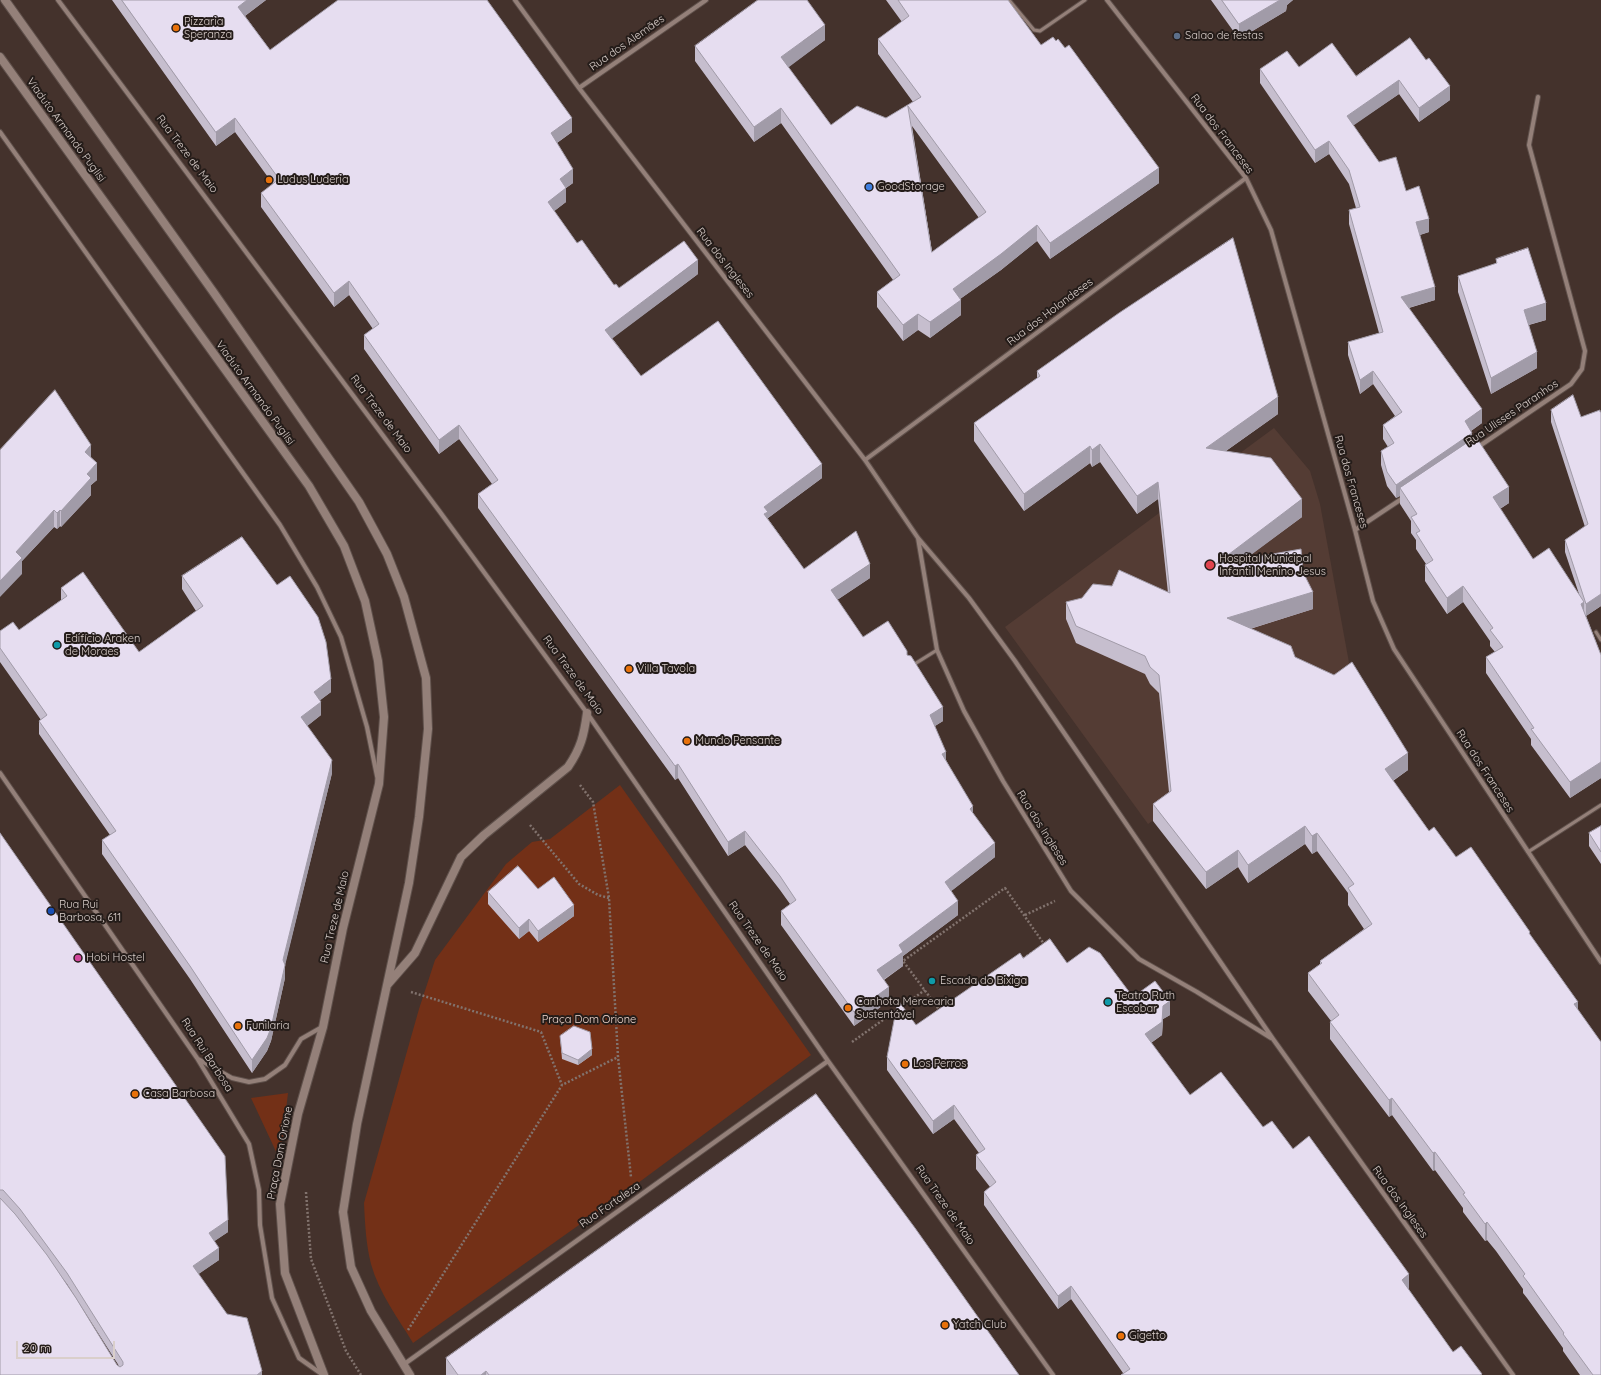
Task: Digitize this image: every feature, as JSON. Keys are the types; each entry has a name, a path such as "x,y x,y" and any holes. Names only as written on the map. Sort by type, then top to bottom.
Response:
{"main road":[{"name":"Viaduto Armando Puglisi","path":"5,0 214,293 359,502 387,554 404,597 426,678 428,729 419,816 409,883 388,985"},
{"name":"Viaduto Armando Puglisi","path":"0,58 309,486 344,546 365,601 378,662 384,717 379,784"},
{"path":"410,1375 394,1352 371,1311 351,1267 343,1212 357,1124 388,985 415,953 461,857 516,809 568,767 576,755 584,737 587,713"},
{"name":"Rua Treze de Maio","path":"323,1026 343,928 379,784"},
{"name":"Praça Dom Orione","path":"323,1026 298,1114 280,1204 285,1273 323,1375"}],"street":[{"name":"Rua Treze de Maio","path":"58,0 440,512 587,713 828,1061 1053,1375"},
{"name":"Rua dos Ingleses","path":"515,0 579,88 865,460 918,538 969,598 1015,661 1273,1039 1513,1375"},
{"name":"Rua dos Alemães","path":"579,88 706,0"},
{"name":"Rua dos Franceses","path":"1107,0 1246,178 1271,230 1355,530 1373,601 1394,649 1601,962"},
{"name":"Rua Ulisses Paranhos","path":"1474,450 1571,384 1582,369 1586,350 1529,145 1538,97"},
{"name":"Rua Treze de Maio","path":"0,132 280,525 317,587 341,637 367,728 379,784"},
{"name":"Rua dos Holandeses","path":"865,460 1246,178"},
{"path":"1355,530 1410,493"},
{"name":"Rua dos Ingleses","path":"918,538 937,650 964,711 1003,781 1071,891 1139,959 1197,992 1273,1039"},
{"name":"Rua Rui Barbosa","path":"0,773 197,1058 249,1144 259,1190 260,1225 272,1298 299,1358 323,1375"},
{"path":"197,1058 232,1078 249,1082 265,1079 285,1065 301,1039 323,1026"},
{"name":"Rua Fortaleza","path":"402,1365 828,1061"}],"lane":[{"path":"1009,0 1028,25 1034,30 1040,31 1085,0"},
{"path":"1596,632 1601,640"},
{"path":"909,667 937,650"},
{"path":"1528,852 1601,804"}],"path":[{"path":"592,802 609,898 618,1057 634,1200"},
{"path":"516,809 579,884 609,898"},
{"path":"1005,888 1025,915 1044,944 943,1015 903,960 1005,888"},
{"path":"1025,915 1071,891"},
{"path":"388,985 541,1032 562,1085"},
{"path":"852,1042 925,990"},
{"path":"394,1352 562,1085 618,1057"},
{"path":"305,1189 311,1259 346,1351 361,1375"}],"shaded area":[{"name":"Hospital Municipal Infantil Menino Jesus","path":"1274,428 1310,471 1320,504 1352,679 1148,824 1005,627"}],"green space":[{"name":"Praça Dom Orione","path":"620,785 811,1055 638,1183 413,1343 389,1305 374,1275 368,1249 364,1203 419,1009 435,960 506,864 532,842 550,839"},
{"path":"288,1093 280,1160 251,1098"}],"building":[{"path":"122,0 247,0 238,7 270,50 338,0 487,0 572,118 551,133 573,169 560,179 566,188 548,202 577,243 582,240 614,285 616,284 619,288 684,241 698,260 605,330 641,376 718,321 822,464 764,507 768,512 764,514 804,569 856,531 870,564 831,590 863,637 888,621 907,651 907,655 911,656 943,707 930,715 946,752 942,754 973,806 970,809 995,843 945,882 958,901 899,945 903,952 877,970 889,987 854,1012 781,911 796,900 780,876 745,831 728,842 678,764 675,766 478,494 498,480 459,425 439,440 364,335 379,324 349,281 334,293 261,193 279,179 235,118 216,132"},
{"path":"758,0 807,0 825,25 781,57 831,125 857,106 886,118 921,97 878,39 909,16 898,0 1008,0 1041,45 1053,37 1056,41 1058,39 1065,48 1069,45 1159,168 1050,243 1037,225 1001,254 953,289 961,300 930,322 918,314 903,325 877,292 900,275 781,108 754,127 695,46","holes":["908,106 986,212 932,252"]},
{"path":"1222,0 1280,0 1239,24"},
{"path":"1410,38 1426,60 1429,58 1450,86 1419,108 1399,80 1347,116 1379,162 1396,157 1406,191 1419,186 1429,219 1416,222 1435,287 1401,297 1482,409 1465,421 1472,433 1396,485 1387,472 1381,451 1394,443 1383,425 1402,412 1373,371 1360,380 1348,342 1383,332 1349,210 1360,207 1349,170 1329,141 1315,150 1260,69 1287,51 1299,67 1332,43 1356,76"},
{"path":"1233,238 1278,397 1206,448 1271,458 1302,499 1216,564 1301,549 1303,572 1313,592 1227,618 1291,646 1295,657 1334,675 1352,662 1408,753 1385,769 1429,831 1434,827 1456,857 1471,847 1578,1002 1574,1004 1601,1042 1601,1375 1593,1375 1523,1276 1525,1274 1487,1222 1485,1224 1463,1194 1465,1193 1435,1152 1433,1153 1392,1098 1389,1100 1330,1022 1339,1015 1308,973 1322,963 1320,961 1372,924 1348,888 1354,884 1317,833 1312,836 1305,826 1248,865 1238,850 1206,872 1153,804 1171,791 1159,675 1150,667 1145,656 1076,626 1066,602 1082,598 1093,584 1112,586 1119,570 1170,593 1158,482 1137,496 1100,444 1092,450 1090,446 1024,494 974,423 1040,376 1037,371 1119,313"},
{"path":"1528,248 1546,303 1524,310 1537,352 1491,378 1458,276 1497,263 1496,259"},
{"path":"55,390 91,445 85,452 97,463 87,474 91,478 61,511 60,510 57,513 54,510 16,552 22,558 0,581 0,450"},
{"path":"1573,395 1581,417 1600,410 1601,412 1601,594 1586,604 1565,540 1588,524 1551,410"},
{"path":"1476,437 1509,487 1493,497 1533,559 1549,548 1584,602 1581,604 1601,655 1601,762 1570,782 1531,729 1534,728 1486,657 1503,647 1490,630 1493,628 1463,586 1447,598 1425,565 1433,560 1416,533 1420,531 1411,517 1417,514 1400,488"},
{"path":"242,537 277,585 290,576 318,617 326,642 331,679 314,692 321,702 301,717 332,760 283,960 285,965 271,1028 267,1038 252,1060 190,966 102,840 116,831 39,721 47,715 0,648 0,631 13,622 19,630 67,596 61,588 83,572 139,652 203,606 182,576"},
{"path":"1601,826 1601,852 1589,833"},
{"path":"0,833 225,1156 228,1220 209,1233 219,1248 193,1266 227,1314 247,1318 262,1371 257,1375 0,1375 0,1198 15,1214 47,1255 76,1298 117,1365 120,1367 123,1365 123,1362 67,1273 20,1209 3,1190 0,1190"},
{"path":"518,866 538,889 554,877 574,905 538,931 529,919 519,928 488,892"},
{"path":"1050,939 1067,963 1089,947 1100,953 1133,997 1155,981 1170,1001 1163,1006 1162,1022 1145,1034 1190,1095 1221,1072 1263,1127 1272,1121 1293,1149 1309,1136 1409,1274 1402,1280 1453,1352 1461,1346 1482,1374 1121,1375 1130,1369 1071,1286 1058,1296 984,1192 996,1182 976,1155 985,1149 954,1105 933,1121 887,1057 898,1000 916,1025 1020,953 1023,958"},
{"path":"574,1026 590,1032 592,1049 578,1060 562,1053 560,1036"},
{"path":"816,1094 915,1228 1019,1375 489,1375 486,1371 481,1375 458,1375 446,1358"}],"place":[{"name":"Pizzaria Speranza","path":"176,28"},
{"name":"Salao de festas","path":"1177,36"},
{"name":"Ludus Luderia","path":"269,180"},
{"name":"GoodStorage","path":"869,187"},
{"name":"Hospital Municipal Infantil Menino Jesus","path":"1210,565"},
{"name":"Edifício Araken de Moraes","path":"57,645"},
{"name":"Villa Tavola","path":"629,669"},
{"name":"Mundo Pensante","path":"687,741"},
{"name":"Rua Rui Barbosa, 611","path":"51,911"},
{"name":"Hobi Hostel","path":"78,958"},
{"name":"Escada do Bixiga","path":"932,981"},
{"name":"Teatro Ruth Escobar","path":"1108,1002"},
{"name":"Canhota Mercearia Sustentável","path":"848,1008"},
{"name":"Funilaria","path":"238,1026"},
{"name":"Los Perros","path":"905,1064"},
{"name":"Casa Barbosa","path":"135,1094"},
{"name":"Yatch Club","path":"945,1325"},
{"name":"Gigetto","path":"1121,1336"}]}
